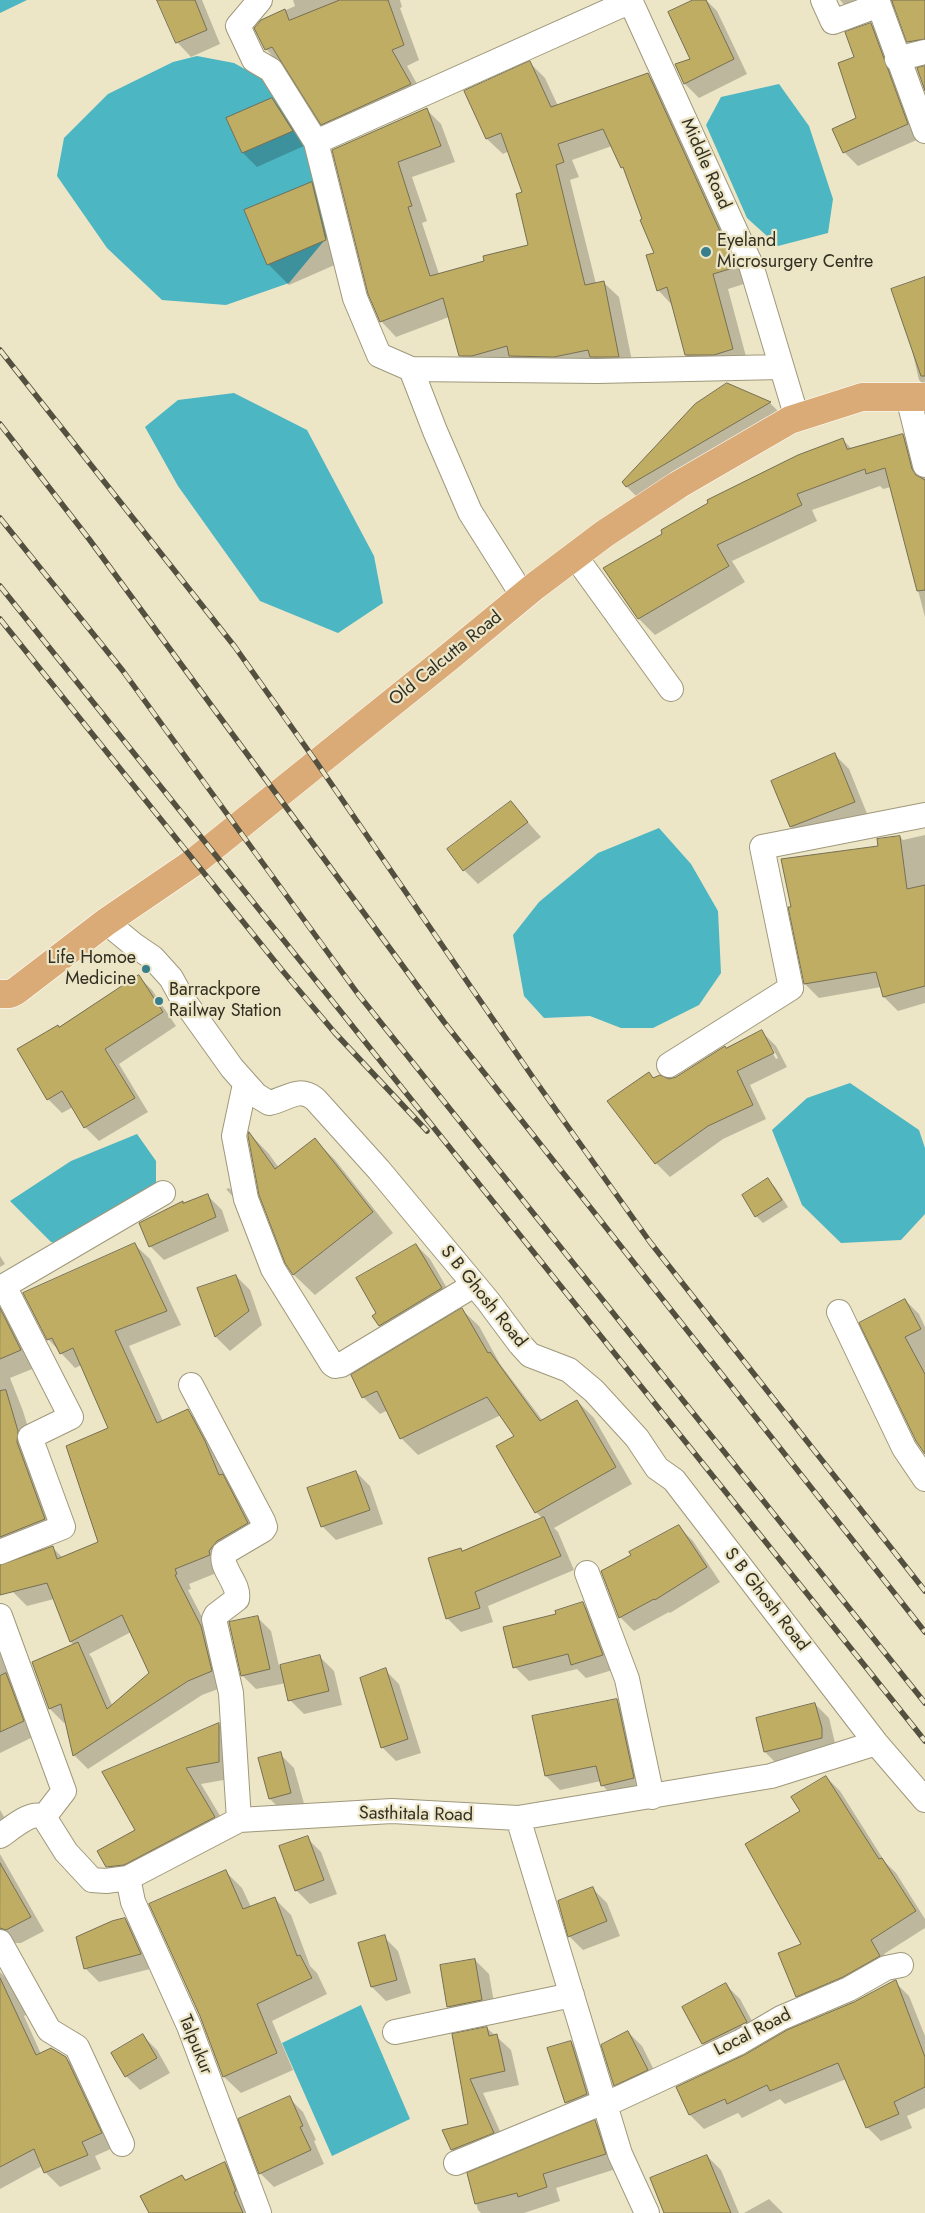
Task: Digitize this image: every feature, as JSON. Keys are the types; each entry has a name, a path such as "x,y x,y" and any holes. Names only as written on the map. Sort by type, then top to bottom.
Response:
{"main road":[{"name":"Old Calcutta Road","path":"0,995 16,991 106,922 194,862 523,596 575,556 678,485 797,418 862,396 917,397"}],"street":[{"path":"260,0 238,26 254,60 271,70 316,142 355,298 379,355 411,368 597,371 782,367"},
{"path":"316,142 631,0"},
{"name":"Middle Road","path":"631,0 751,265 797,418"},
{"path":"823,0 833,22 879,5 897,59 925,131"},
{"path":"897,59 925,52"},
{"path":"411,368 435,431 470,512 523,596"},
{"path":"917,397 925,465"},
{"path":"575,556 671,689"},
{"path":"670,1065 791,988 762,847 925,815"},
{"name":"S B Ghosh Road","path":"106,922 153,958 171,978 182,998 245,1084 256,1095 269,1103 296,1093 307,1093 315,1099 348,1133 530,1355 569,1370 594,1391 637,1438 657,1468 674,1480 876,1742 925,1800"},
{"path":"245,1084 234,1136 246,1199 273,1269 332,1364 341,1365 474,1285"},
{"path":"0,1552 63,1527 30,1437 71,1417 2,1286 163,1193"},
{"path":"839,1312 904,1448 925,1479"},
{"path":"191,1385 264,1521 265,1527 224,1553 224,1561 238,1593 237,1599 216,1615 214,1620 231,1693 239,1820"},
{"path":"588,1572 627,1679 652,1797"},
{"path":"0,1616 64,1791 44,1818 40,1815 31,1816 0,1836"},
{"name":"Sasthitala Road","path":"44,1818 66,1852 92,1880 106,1881 128,1878 239,1820 392,1811 518,1818 783,1774 876,1742"},
{"path":"518,1818 620,2154 647,2213"},
{"name":"Talpukur","path":"128,1878 133,1902 189,2026 259,2213"},
{"path":"0,1942 49,2030 77,2047 122,2144"},
{"name":"Local Road","path":"456,2163 604,2102 613,2101 740,2042 781,2018 849,1989 886,1968 901,1965"},
{"path":"395,2032 572,1995"}],"water":[{"path":"0,0 27,0 0,13"},
{"path":"197,56 234,63 288,93 333,230 289,283 226,305 162,300 107,248 57,176 64,138 108,94 173,62"},
{"path":"779,84 809,126 833,199 828,233 778,246 747,218 706,125 721,97"},
{"path":"234,393 307,430 374,556 383,603 338,633 260,601 178,486 145,427 178,400"},
{"path":"659,828 691,864 718,911 721,973 699,1005 653,1028 621,1028 590,1016 544,1018 524,996 513,935 539,902 598,853"},
{"path":"850,1083 919,1130 925,1148 925,1214 901,1240 841,1243 802,1205 772,1130 807,1098"},
{"path":"137,1134 156,1161 156,1199 74,1247 51,1242 10,1201 71,1161"},
{"path":"361,2005 410,2119 332,2156 282,2043"}],"building":[{"path":"157,0 195,0 207,30 176,43"},
{"path":"340,0 388,0 404,45 392,50 411,84 321,125 272,47 265,50 254,28 261,20 285,9 289,20"},
{"path":"693,0 706,0 734,59 684,84 675,64 690,59 668,12"},
{"path":"892,0 925,0 925,39 907,42"},
{"path":"871,23 908,124 843,153 832,129 856,118 838,63 854,57 845,32"},
{"path":"530,61 551,107 648,73 724,240 733,268 713,274 733,349 714,355 685,355 667,287 657,291 646,255 654,253 640,220 642,219 623,167 621,168 603,129 558,144 564,162 556,165 585,285 604,281 619,357 590,357 588,350 554,357 509,356 507,346 472,356 459,356 443,298 380,322 368,294 332,150 427,108 441,146 398,162 412,206 408,207 430,276 484,261 483,256 528,245 516,194 522,192 501,133 486,139 464,91"},
{"path":"925,66 925,91 917,68"},
{"path":"272,98 293,131 242,153 226,118"},
{"path":"312,182 326,240 267,265 244,210"},
{"path":"925,277 925,376 921,376 891,289"},
{"path":"727,383 771,402 626,487 622,482 695,404"},
{"path":"903,434 912,469 916,475 925,480 925,590 917,591 885,468 866,474 865,469 797,494 802,505 717,545 729,566 638,619 603,568 662,534 661,530 708,503 707,500 798,455 843,438 847,449"},
{"path":"835,753 855,802 790,827 771,781"},
{"path":"511,801 528,822 463,871 447,849"},
{"path":"900,836 907,889 925,885 925,986 883,997 876,972 804,984 788,907 791,907 781,859 878,846 877,839"},
{"path":"139,975 163,1012 105,1049 135,1098 84,1128 62,1091 47,1100 17,1049 58,1025 59,1027"},
{"path":"762,1030 774,1053 737,1071 753,1105 708,1126 655,1164 607,1101 649,1072 653,1078 660,1075 669,1079 676,1077 725,1046 726,1048"},
{"path":"249,1132 275,1169 315,1138 373,1212 293,1275 285,1263 259,1195 248,1136"},
{"path":"768,1178 782,1200 755,1217 742,1195"},
{"path":"208,1194 216,1217 149,1247 139,1223 183,1201 183,1203"},
{"path":"135,1243 167,1311 115,1331 157,1423 188,1409 205,1441 219,1475 223,1474 248,1523 217,1541 209,1551 210,1555 175,1569 177,1574 175,1575 201,1626 212,1671 188,1681 73,1756 61,1704 49,1709 32,1662 78,1642 107,1709 149,1673 122,1615 70,1642 47,1583 0,1595 0,1565 53,1546 57,1559 98,1542 66,1446 108,1428 73,1348 60,1354 52,1338 47,1340 23,1293"},
{"path":"416,1244 442,1288 379,1326 372,1316 376,1313 356,1278"},
{"path":"236,1275 249,1311 215,1337 197,1288"},
{"path":"905,1299 921,1329 905,1337 925,1374 925,1454 916,1441 859,1323"},
{"path":"0,1308 21,1350 0,1359"},
{"path":"462,1308 488,1353 490,1352 540,1421 577,1400 616,1467 535,1513 496,1446 514,1436 487,1397 400,1439 377,1391 362,1398 351,1375"},
{"path":"6,1390 18,1431 17,1442 45,1519 0,1537 0,1391"},
{"path":"356,1471 370,1510 321,1527 307,1488"},
{"path":"544,1517 561,1556 475,1592 480,1608 446,1619 428,1558 461,1548 462,1551"},
{"path":"679,1525 707,1567 655,1600 619,1618 601,1571 631,1555 629,1552"},
{"path":"583,1602 603,1655 571,1665 568,1654 513,1668 503,1627 556,1614 555,1611"},
{"path":"258,1616 270,1669 241,1676 229,1622"},
{"path":"320,1655 329,1691 288,1701 280,1665"},
{"path":"386,1668 408,1739 381,1748 360,1678"},
{"path":"6,1673 24,1721 0,1732 0,1676"},
{"path":"617,1699 634,1778 601,1786 596,1766 545,1776 532,1716"},
{"path":"815,1703 822,1728 822,1738 764,1752 756,1718"},
{"path":"219,1723 219,1762 186,1768 215,1817 124,1865 106,1867 97,1851 135,1830 102,1772"},
{"path":"281,1752 291,1793 269,1799 258,1758"},
{"path":"826,1776 879,1859 882,1858 916,1911 871,1940 880,1956 843,1977 796,1997 778,1953 801,1944 745,1844 800,1811 791,1797"},
{"path":"308,1836 324,1880 295,1891 279,1846"},
{"path":"0,1863 31,1917 6,1930 0,1928"},
{"path":"226,1870 243,1909 275,1897 297,1956 300,1955 312,1978 257,2004 277,2053 223,2077 200,2016 149,1904"},
{"path":"593,1887 607,1921 568,1937 558,1901"},
{"path":"125,1918 141,1954 84,1969 76,1937 112,1921"},
{"path":"385,1935 397,1980 371,1987 358,1943"},
{"path":"475,1959 482,2000 447,2007 440,1965"},
{"path":"0,1978 36,2055 51,2048 66,2057 102,2133 82,2142 88,2155 44,2173 34,2149 0,2167"},
{"path":"896,1980 925,2057 925,2087 894,2102 899,2114 866,2128 838,2063 770,2091 767,2085 727,2104 725,2099 689,2115 676,2087 746,2054 787,2030 854,2002"},
{"path":"726,1983 747,2022 702,2044 682,2007"},
{"path":"487,2027 489,2036 497,2034 505,2071 470,2079 494,2133 451,2150 442,2130 468,2124 452,2034"},
{"path":"628,2031 648,2070 614,2086 601,2045"},
{"path":"143,2034 157,2058 125,2077 111,2053"},
{"path":"571,2041 587,2094 565,2103 547,2048"},
{"path":"290,2096 303,2126 300,2127 311,2150 259,2174 238,2119"},
{"path":"595,2120 606,2154 543,2174 547,2187 518,2197 517,2193 475,2204 467,2173"},
{"path":"707,2155 731,2213 664,2213 650,2178"},
{"path":"225,2162 243,2213 149,2213 140,2196 182,2175 185,2180"}],"railway":[{"path":"0,350 235,647 534,1079 650,1242 925,1591"},
{"path":"0,424 89,539 444,1022 925,1632"},
{"path":"0,518 123,671 358,994 925,1703"},
{"path":"0,586 925,1741"},
{"path":"0,619 281,969 335,1033 427,1131"}],"place":[{"name":"Eyeland Microsurgery Centre","path":"706,252"},
{"name":"Life Homoe Medicine","path":"146,969"},
{"name":"Barrackpore Railway Station","path":"159,1001"}]}
